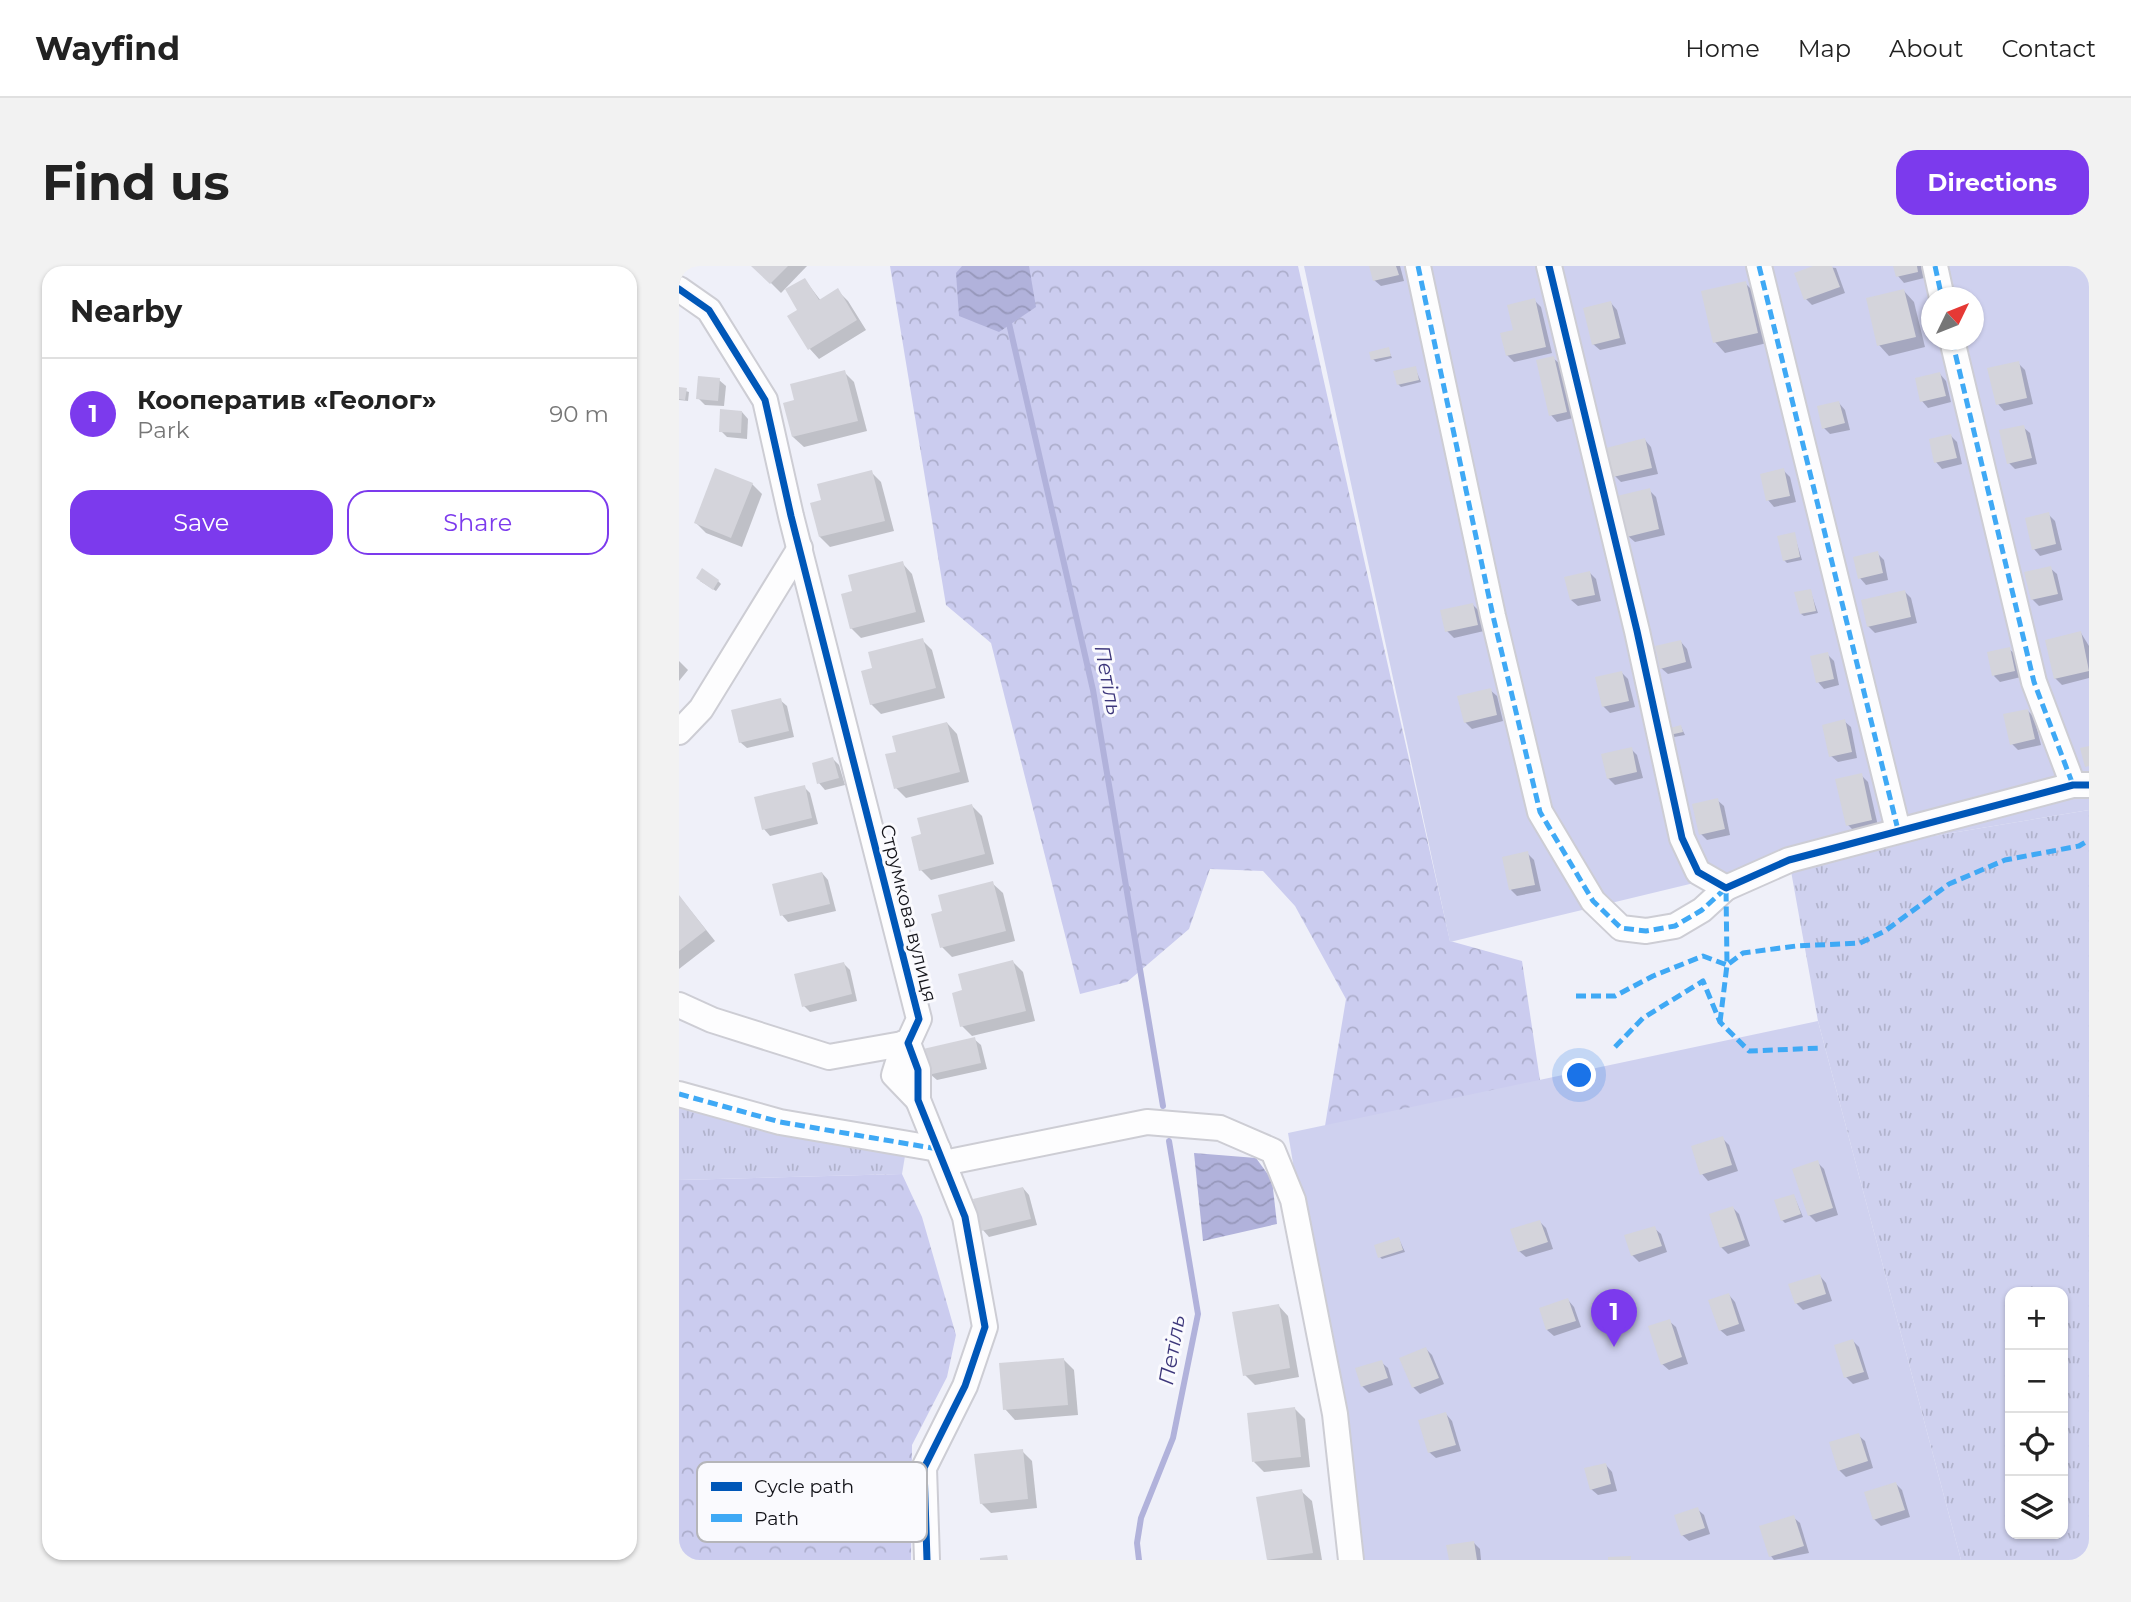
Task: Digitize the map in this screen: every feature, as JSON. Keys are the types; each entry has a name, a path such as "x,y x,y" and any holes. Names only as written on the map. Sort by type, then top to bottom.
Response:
{"street":[{"path":"1418,266 1493,616 1540,812 1593,901 1621,928 1646,931 1675,926 1702,910 1726,888 1789,860 2081,785 2034,682 1954,350"},
{"path":"1549,266 1637,631 1682,838 1698,872 1726,888"},
{"path":"1759,266 1898,831"},
{"path":"1935,266 1940,287"},
{"name":"Струмкова вулиця","path":"679,289 709,310 765,400 919,1019 906,1043"},
{"path":"679,732 701,709 800,548"},
{"path":"679,1005 712,1020 829,1057 906,1043 918,1070 918,1100 965,1217 985,1327 965,1386 927,1462"},
{"path":"679,1094 781,1122 941,1156 1147,1122 1220,1128 1273,1151 1293,1200 1335,1414 1351,1560"},
{"path":"926,1542 927,1560"}],"green space":[{"path":"890,266 1298,266 1450,941 1522,961 1556,1186 1321,1150 1346,999 1295,906 1263,871 1210,869 1189,929 1127,982 1080,994 991,643 946,605"},
{"path":"1304,266 2089,266 2089,810 1789,860 1450,942"},
{"path":"2089,810 2089,1560 1961,1560 1818,1021 1789,860"},
{"path":"1818,1021 1961,1560 1359,1560 1288,1133"},
{"path":"679,1108 905,1156 902,1174 679,1180"},
{"path":"902,1174 922,1217 956,1335 947,1377 912,1445 912,1462 697,1462 697,1542 911,1542 911,1560 679,1560 679,1180"}],"water":[{"path":"962,266 1029,266 1036,307 999,332 959,316 956,273"},
{"path":"1194,1153 1256,1158 1272,1180 1277,1224 1203,1241"}],"building":[{"path":"751,266 788,266 770,284"},
{"path":"1369,266 1396,266 1399,275 1373,281"},
{"path":"1813,266 1832,266 1840,287 1804,300 1794,273"},
{"path":"1893,266 1917,266 1918,272 1896,277"},
{"path":"805,278 819,300 838,288 857,320 808,350 787,316 797,310 785,289"},
{"path":"1746,281 1758,333 1713,343 1701,291"},
{"path":"1904,289 1916,337 1877,346 1866,298"},
{"path":"1535,298 1546,347 1506,356 1500,333 1513,330 1507,305"},
{"path":"1611,301 1620,338 1592,345 1583,308"},
{"path":"1389,347 1391,356 1371,360 1369,352"},
{"path":"1554,356 1567,412 1549,416 1536,360"},
{"path":"2019,361 2027,398 1996,405 1987,368"},
{"path":"1416,366 1419,380 1397,385 1393,371"},
{"path":"845,370 858,421 792,437 783,403 794,400 790,384"},
{"path":"1940,372 1946,396 1920,402 1915,378"},
{"path":"698,376 720,378 718,401 696,399"},
{"path":"679,387 687,388 685,400 679,399"},
{"path":"1839,401 1845,423 1822,429 1817,406"},
{"path":"720,409 742,411 741,433 719,432"},
{"path":"2024,425 2032,458 2007,464 1999,430"},
{"path":"1951,434 1957,458 1934,463 1929,439"},
{"path":"1645,438 1652,468 1613,477 1606,448"},
{"path":"715,468 753,483 731,538 694,523"},
{"path":"1784,468 1790,496 1766,501 1760,474"},
{"path":"872,470 885,521 819,537 810,503 821,500 817,484"},
{"path":"1650,488 1659,529 1627,537 1617,496"},
{"path":"2049,512 2056,544 2032,550 2025,518"},
{"path":"1795,532 1800,557 1783,561 1777,536"},
{"path":"1878,551 1883,573 1858,579 1853,557"},
{"path":"903,561 916,612 850,629 841,594 852,591 848,575"},
{"path":"2051,566 2058,594 2031,600 2024,572"},
{"path":"702,568 719,580 713,590 696,578"},
{"path":"1590,571 1595,595 1570,600 1564,577"},
{"path":"1811,589 1816,611 1800,614 1794,592"},
{"path":"1905,590 1911,617 1867,627 1861,600"},
{"path":"1473,603 1478,625 1445,632 1440,610"},
{"path":"2081,631 2089,671 2054,679 2045,640"},
{"path":"923,638 936,688 870,705 861,671 872,668 868,652"},
{"path":"1681,640 1686,662 1660,669 1655,646"},
{"path":"2010,647 2015,671 1992,676 1987,652"},
{"path":"1828,652 1834,679 1816,683 1810,656"},
{"path":"1622,671 1629,701 1602,707 1595,677"},
{"path":"1491,688 1497,715 1464,723 1457,696"},
{"path":"781,698 789,731 739,743 731,710"},
{"path":"2028,709 2035,739 2010,745 2003,714"},
{"path":"1845,719 1852,752 1829,757 1822,725"},
{"path":"947,722 960,772 894,789 885,754 896,752 892,736"},
{"path":"1681,725 1683,732 1665,736 1663,730"},
{"path":"2089,746 2089,766 2085,767 2080,748"},
{"path":"1632,747 1637,772 1607,779 1601,754"},
{"path":"833,757 839,778 817,784 812,763"},
{"path":"1862,773 1872,820 1846,826 1835,779"},
{"path":"805,785 812,818 762,830 754,797"},
{"path":"1718,798 1725,829 1699,835 1692,804"},
{"path":"972,804 985,854 919,871 911,837 921,834 917,818"},
{"path":"1528,851 1535,885 1509,890 1502,857"},
{"path":"822,872 830,904 780,916 772,884"},
{"path":"993,881 1006,931 940,948 931,914 942,911 938,895"},
{"path":"679,895 706,930 679,951"},
{"path":"1013,960 1026,1011 960,1027 952,993 962,990 958,974"},
{"path":"844,962 852,994 802,1007 794,974"},
{"path":"975,1037 981,1063 928,1075 923,1049"},
{"path":"1723,1136 1732,1165 1700,1175 1691,1146"},
{"path":"1818,1160 1833,1208 1808,1216 1792,1169"},
{"path":"1023,1187 1031,1219 981,1231 973,1199"},
{"path":"1794,1194 1801,1214 1781,1221 1774,1200"},
{"path":"1733,1206 1745,1240 1720,1248 1709,1214"},
{"path":"1540,1220 1548,1242 1518,1252 1510,1229"},
{"path":"1655,1226 1662,1246 1631,1256 1624,1235"},
{"path":"1399,1237 1403,1250 1378,1258 1374,1245"},
{"path":"1820,1274 1826,1294 1795,1304 1788,1284"},
{"path":"1729,1293 1739,1324 1719,1331 1708,1300"},
{"path":"1568,1298 1576,1321 1546,1330 1539,1308"},
{"path":"1279,1304 1290,1368 1243,1376 1232,1312"},
{"path":"1670,1319 1682,1357 1661,1365 1648,1326"},
{"path":"1853,1339 1864,1372 1844,1378 1834,1345"},
{"path":"1426,1347 1439,1378 1412,1388 1399,1358"},
{"path":"1064,1358 1068,1405 1003,1410 999,1363"},
{"path":"1382,1360 1388,1378 1361,1387 1355,1368"},
{"path":"1295,1407 1301,1457 1252,1462 1247,1413"},
{"path":"1446,1412 1456,1445 1428,1453 1418,1420"},
{"path":"1859,1433 1868,1461 1838,1471 1829,1442"},
{"path":"1023,1449 1028,1499 980,1504 974,1454"},
{"path":"1606,1463 1611,1484 1590,1490 1584,1468"},
{"path":"1896,1482 1905,1510 1873,1520 1864,1492"},
{"path":"1302,1489 1313,1553 1267,1560 1256,1497"},
{"path":"1698,1507 1705,1528 1681,1536 1674,1515"},
{"path":"1794,1515 1804,1546 1769,1557 1759,1526"},
{"path":"1474,1541 1477,1560 1449,1560 1446,1545"},
{"path":"1007,1555 1008,1560 980,1560 980,1558"},
{"path":"1631,1556 1631,1560 1608,1560 1608,1557"}],"waterway":[{"name":"Петіль","path":"1008,319 1093,690 1163,1106"},
{"name":"Петіль","path":"1139,1560 1137,1543 1141,1518 1173,1438 1198,1314 1169,1141"}],"marked path":[{"path":"1418,266 1493,616 1540,812 1593,901 1621,928 1646,931 1675,926 1702,910 1726,888"},
{"path":"1759,266 1898,830"},
{"path":"1935,266 1940,287"},
{"path":"1954,350 2034,682 2073,785"},
{"path":"1720,1022 1727,965 1743,953 1796,946 1860,943 1885,931 1949,884 2005,860 2079,846 2089,840"},
{"path":"1576,996 1615,996 1653,976 1703,956 1727,965 1726,888"},
{"path":"1615,1047 1643,1018 1703,981 1720,1022 1749,1051 1821,1048"},
{"path":"679,1094 780,1122 938,1149"}],"cycle path":[{"path":"1549,266 1637,631 1682,838 1698,872 1726,888 1789,860 2073,785 2089,785"},
{"path":"679,289 709,310 765,400 791,516 919,1019 908,1043 918,1070 918,1100 965,1217 985,1327 965,1386 927,1462"},
{"path":"926,1542 927,1560"}],"place":[{"name":"Кооператив «Геолог»","path":"1614,1347"}]}
